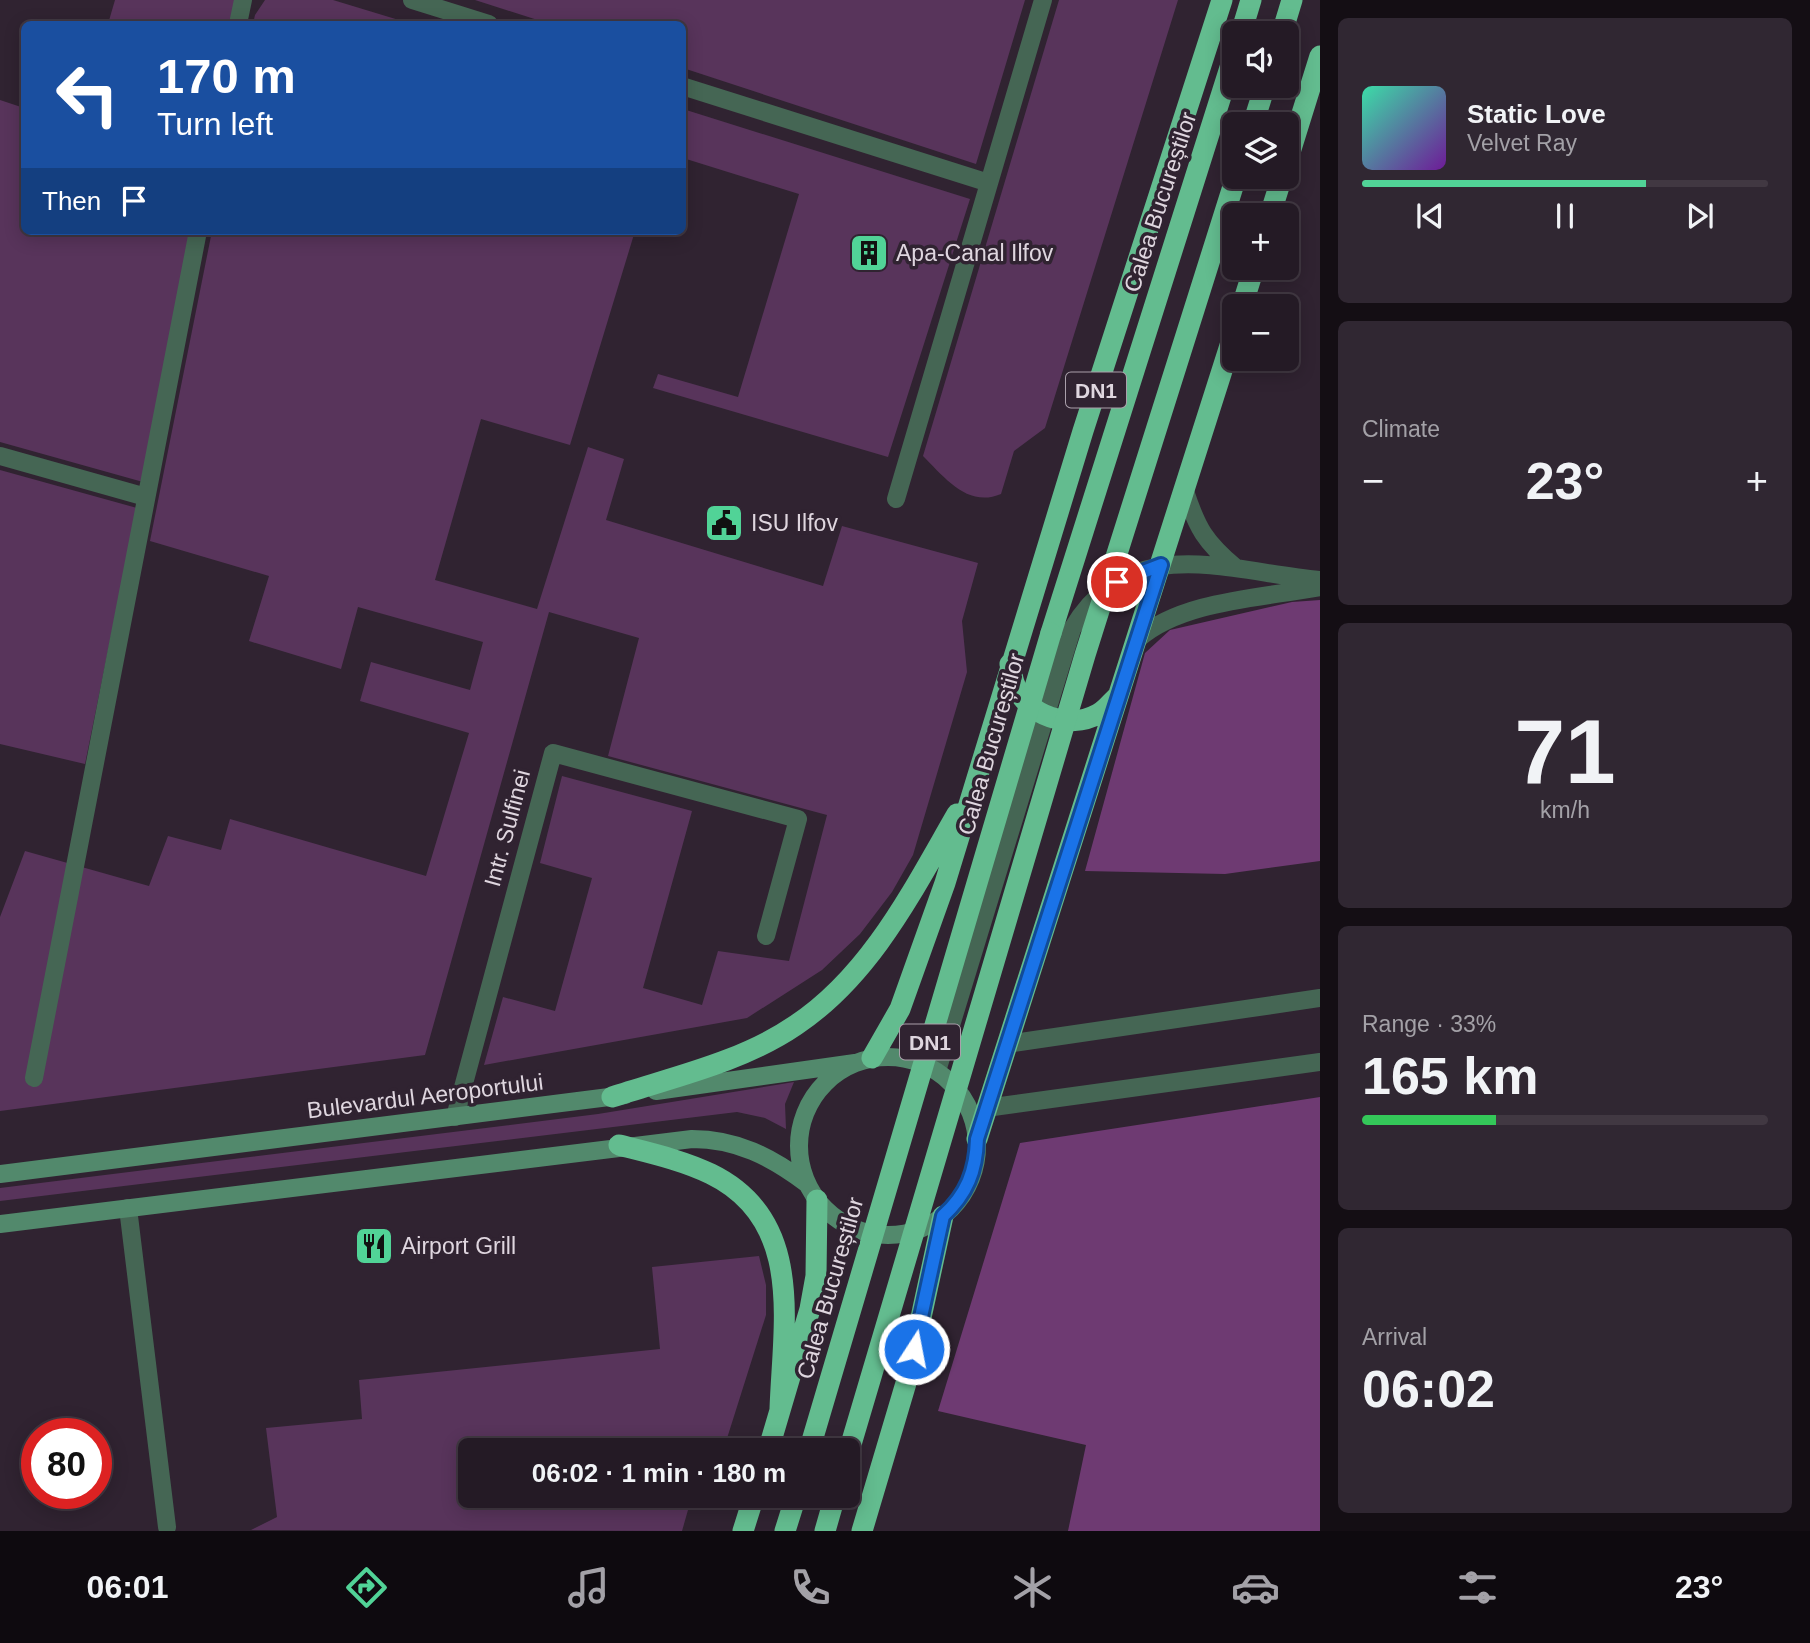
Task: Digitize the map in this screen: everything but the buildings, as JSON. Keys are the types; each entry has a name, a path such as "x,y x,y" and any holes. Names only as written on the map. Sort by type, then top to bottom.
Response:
{"highway":[{"name":"DN1","path":"864,1060 890,1029 910,984 1222,0"},
{"path":"1245,21 1251,0"},
{"path":"1286,21 1292,0"},
{"path":"1299,124 1320,57"},
{"name":"Calea Bucureștilor","path":"813,1438 1051,633 1222,93"},
{"name":"DN1","path":"853,1438 1085,655 1232,189"},
{"name":"DN1","path":"977,1139 1222,371"},
{"path":"1010,664 1015,685 1027,704 1045,716 1072,721 1099,714 1119,695"},
{"path":"612,1097 736,1056 796,1026 829,999 871,953 891,925 976,782"},
{"path":"619,1146 713,1174 758,1211 776,1240 784,1279 780,1409"},
{"name":"DN1","path":"772,1438 810,1310 816,1276 812,1192"},
{"name":"DN1","path":"862,1531 909,1373 943,1216"},
{"path":"743,1531 750,1508"},
{"path":"786,1531 793,1508"},
{"path":"825,1531 832,1508"}],"street":[{"name":"DN1","path":"902,1058 937,1071 964,1100 974,1122 977,1139 972,1177 955,1205 943,1216 906,1234 874,1234 843,1223 812,1192 799,1161 802,1121 811,1100 825,1082 864,1060 902,1058"},
{"name":"Bulevardul Aeroportului","path":"0,1174 612,1097 864,1060"},
{"path":"0,1224 692,1139 728,1142 768,1156 812,1192"}],"lane":[{"path":"239,21 243,0"},
{"path":"412,0 479,21"},
{"path":"896,499 1043,0"},
{"path":"686,87 989,183"},
{"path":"34,1078 197,235"},
{"path":"0,456 146,498"},
{"path":"1185,491 1197,527 1206,541 1236,568"},
{"path":"937,1071 1072,629 1085,607 1102,590 1132,573 1161,565 1203,563 1270,575 1320,580"},
{"path":"1138,639 1151,628 1183,612 1320,587"},
{"name":"Intr. Sulfinei","path":"455,1116 553,753 798,819 766,936"},
{"path":"1007,1044 1320,998"},
{"path":"986,1108 1320,1062"},
{"path":"128,1208 167,1527"}],"shaded area":[{"path":"115,0 236,0 232,21 109,21"},
{"path":"265,0 333,0 402,21 254,21"},
{"path":"475,0 1025,0 976,164 686,69 686,21 541,21"},
{"path":"1059,0 1178,0 1045,428 1014,451 1001,494 978,497 958,489 923,456"},
{"path":"0,100 21,107 21,235 190,235 143,482 0,442"},
{"path":"686,110 970,199 888,457 653,388 658,374 738,397 799,194 686,159"},
{"path":"211,235 634,235 570,445 481,419 435,580 537,609 588,447 624,459 606,520 823,586 842,526 978,563 962,621 967,672 913,855 892,892 860,934 822,970 747,1018 484,1065 503,997 555,1011 592,878 540,863 562,776 692,811 643,988 702,1005 718,951 789,961 827,815 608,756 639,638 549,612 425,1055 0,1111 0,917 25,851 149,886 168,836 221,850 230,819 426,876 469,733 360,701 371,662 470,690 483,642 358,607 341,669 249,641 269,576 150,541"},
{"path":"0,470 137,508 85,764 0,744"},
{"path":"1320,600 1320,861 1225,874 1085,871 1145,653 1170,630 1292,602"},
{"path":"794,1082 785,1104 786,1129 765,1118 737,1112 0,1201 0,1188 598,1114"},
{"path":"1320,1097 1320,1531 1068,1531 1086,1445 938,1411 1020,1143"},
{"path":"759,1256 766,1285 766,1315 727,1438 458,1438 458,1508 689,1508 682,1531 251,1530 277,1517 266,1428 362,1419 359,1380 660,1349 652,1267"}],"place":[{"name":"Apa-Canal Ilfov","path":"869,253"},
{"name":"ISU Ilfov","path":"724,523"},
{"name":"Airport Grill","path":"374,1246"}],"route":[{"path":"914,1349 943,1216 965,1192 972,1177 977,1139 1161,565 1132,573 1117,582"}]}
